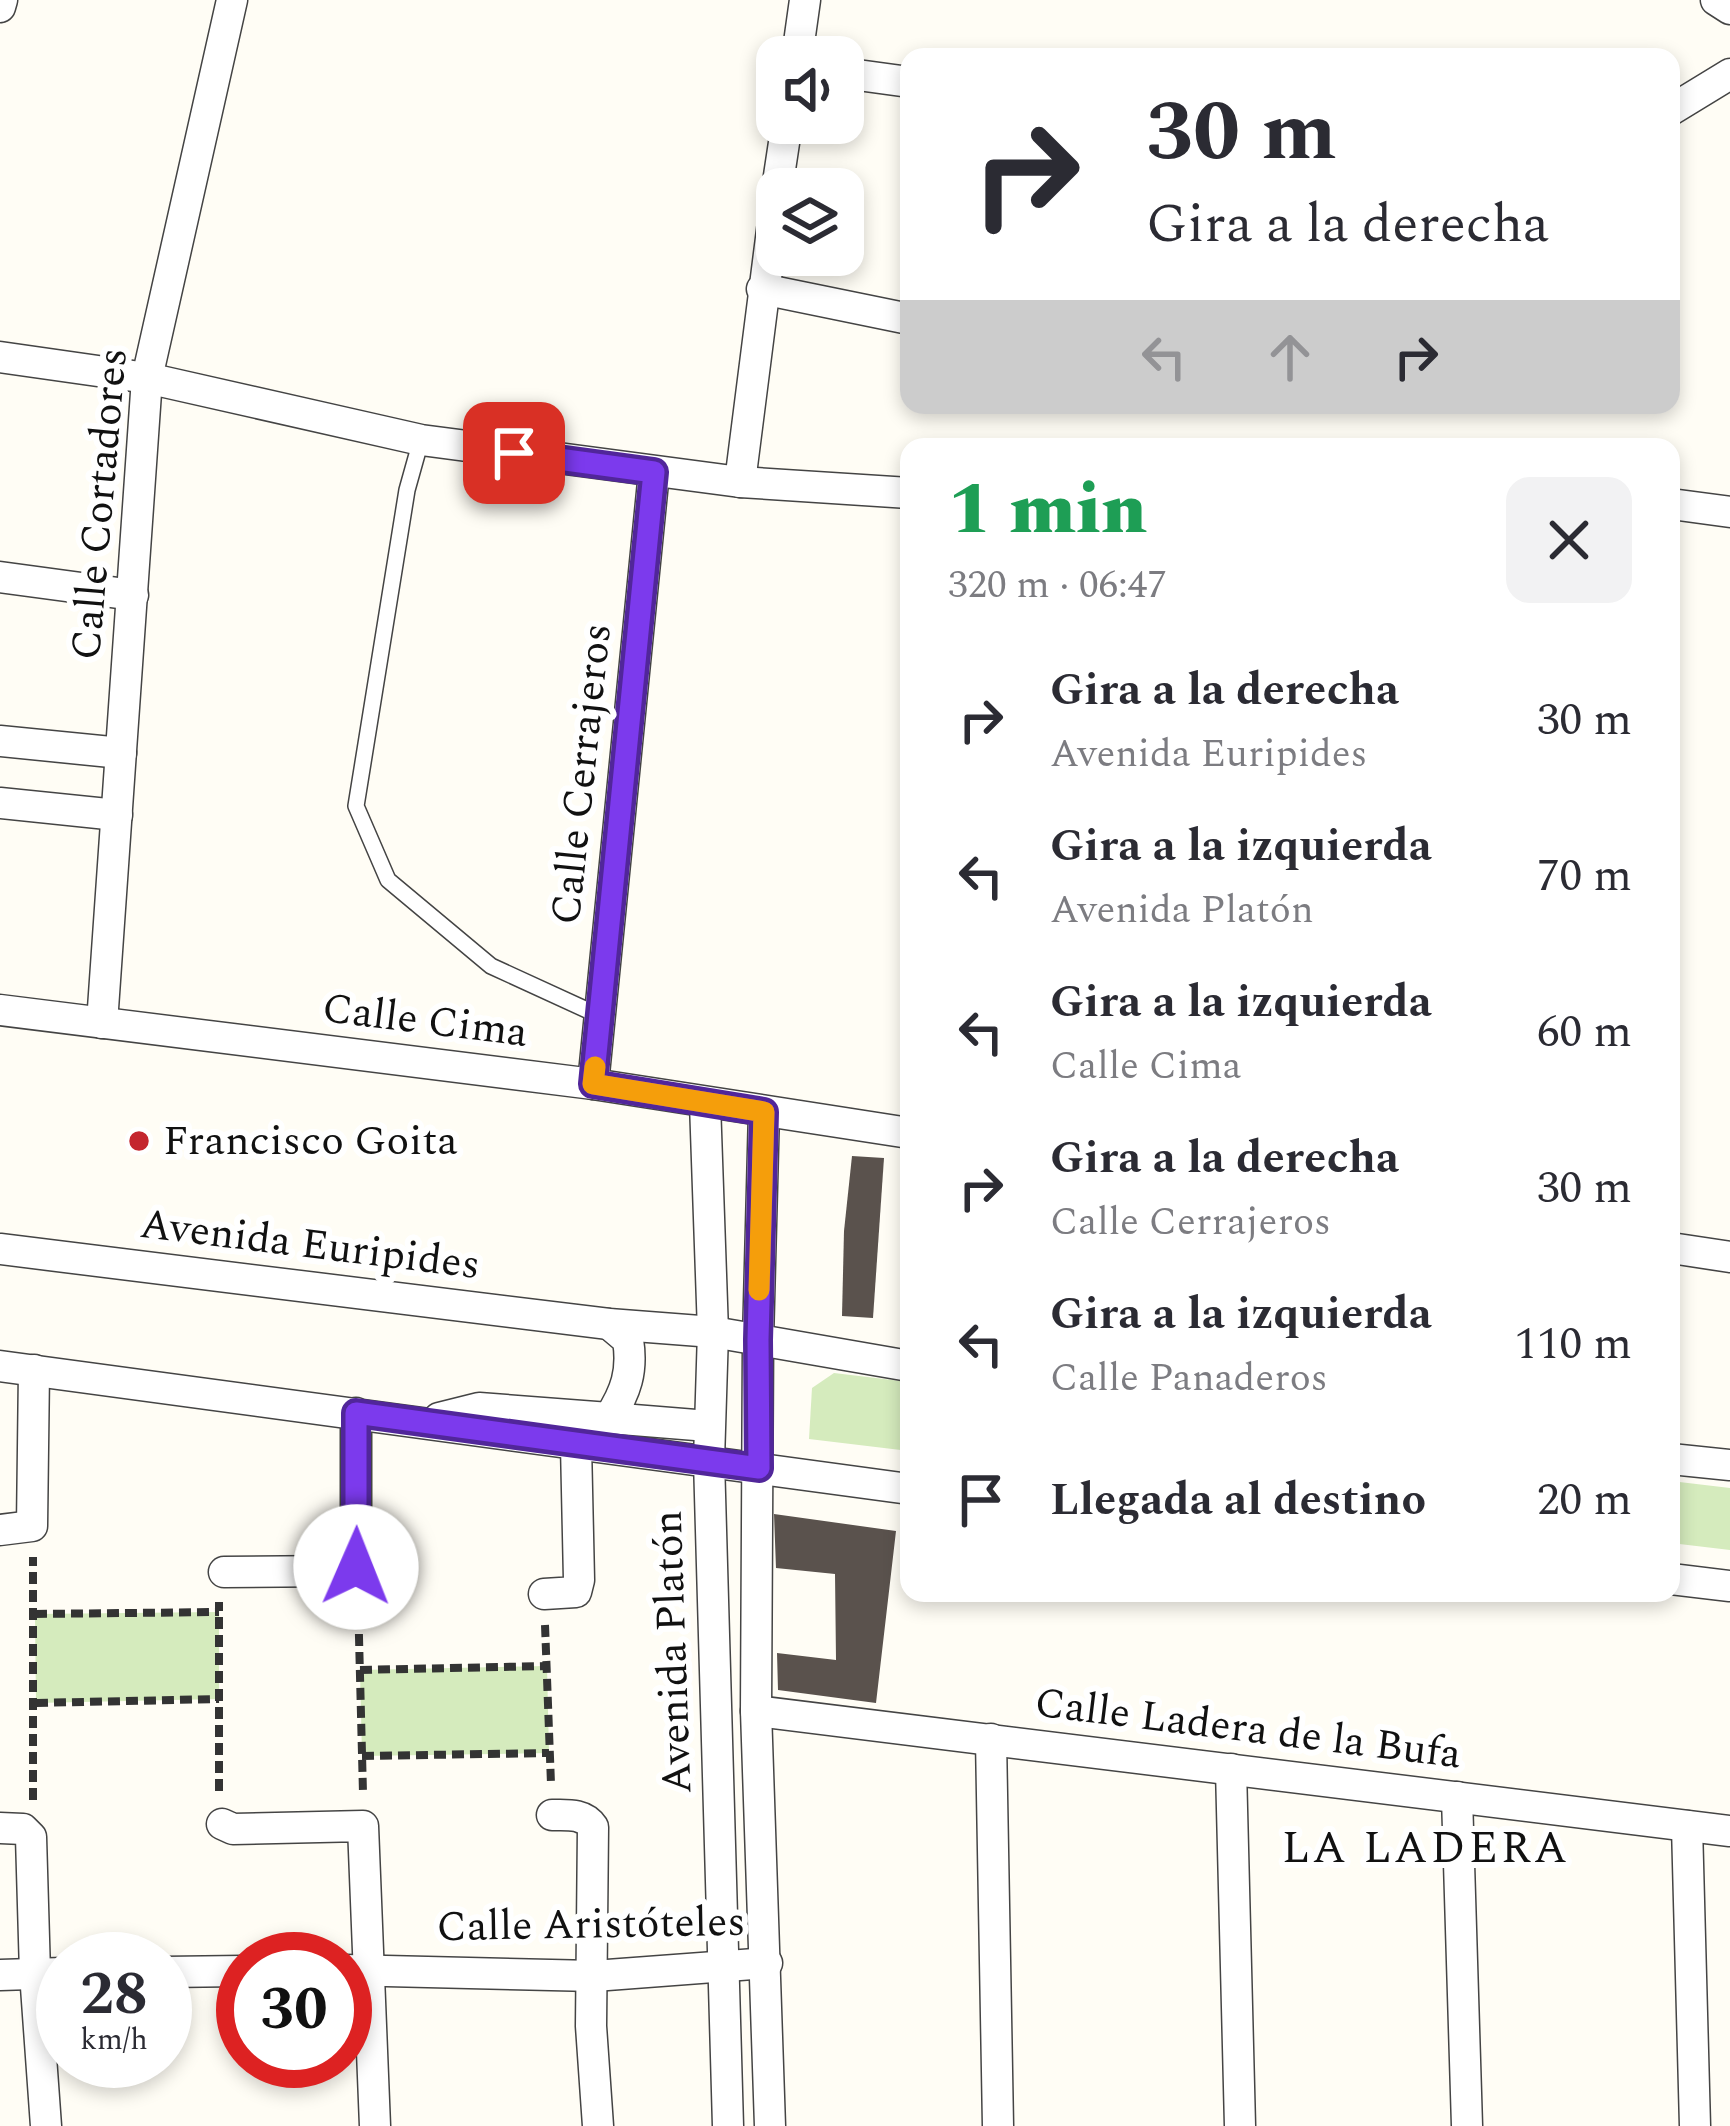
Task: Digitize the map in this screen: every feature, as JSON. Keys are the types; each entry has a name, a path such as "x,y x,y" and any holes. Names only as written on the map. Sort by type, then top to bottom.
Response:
{"street":[{"name":"Calle Cortadores","path":"102,1023 147,378 232,0"},
{"path":"800,36 805,0"},
{"path":"1717,0 1730,9"},
{"path":"1680,105 1730,74"},
{"path":"864,76 900,81"},
{"path":"740,482 765,276"},
{"path":"763,289 900,317"},
{"path":"0,357 147,378 421,440 740,482 900,492"},
{"name":"Calle Cerrajeros","path":"593,1084 654,472"},
{"path":"1680,504 1730,512"},
{"path":"0,577 133,595"},
{"path":"0,741 121,753"},
{"path":"0,803 117,815"},
{"name":"Calle Cima","path":"0,1010 593,1084 900,1132"},
{"name":"Avenida Platón","path":"705,1103 713,1332 708,1426 728,2126"},
{"name":"Avenida Platón","path":"764,1112 756,1711 770,2126"},
{"path":"1680,1249 1730,1257"},
{"name":"Avenida Euripides","path":"0,1250 609,1324 713,1332 900,1364"},
{"path":"609,1324 628,1340 631,1361 625,1395 609,1418"},
{"path":"0,1366 900,1488"},
{"path":"0,1530 32,1526 34,1370"},
{"path":"422,1422 479,1408 708,1426"},
{"path":"224,1572 356,1567 356,1413"},
{"path":"544,1594 576,1592 579,1580 576,1445"},
{"path":"1680,1460 1730,1466"},
{"path":"1680,1581 1730,1586"},
{"name":"Calle Ladera de la Bufa","path":"756,1711 1730,1831"},
{"path":"991,1739 998,2126"},
{"path":"1232,1769 1240,2126"},
{"path":"1457,1797 1467,2126"},
{"path":"552,1815 588,1819 593,1827 591,2026 598,2126"},
{"path":"222,1824 233,1829 363,1826 358,1932"},
{"path":"1687,1826 1695,2126"},
{"path":"0,1828 23,1829 32,1837 44,1932"},
{"name":"Calle Aristóteles","path":"372,1970 594,1976 767,1963"},
{"path":"0,1975 36,1974"},
{"path":"46,2126 47,2088"},
{"path":"370,2088 375,2126"}],"lane":[{"path":"421,440 407,490 356,806 388,880 491,966 600,1016"}],"path":[{"path":"32,1526 36,1702 32,1837"},
{"path":"356,1567 363,1826"},
{"path":"222,1824 218,1813 219,1581 224,1572"},
{"path":"544,1594 552,1815"},
{"path":"35,1614 219,1612"},
{"path":"361,1670 547,1666"},
{"path":"36,1702 219,1699"},
{"path":"362,1756 550,1753"}],"green space":[{"path":"834,1373 900,1381 900,1450 809,1439 812,1388"},
{"path":"1680,1482 1730,1488 1730,1550 1680,1544"},
{"path":"219,1612 219,1699 36,1703 35,1614"},
{"path":"547,1666 549,1753 362,1756 360,1670"}],"building":[{"path":"852,1156 884,1158 873,1318 842,1316"},
{"path":"774,1514 896,1531 876,1703 778,1690 777,1653 836,1660 835,1574 776,1568"}],"slow traffic":[{"path":"595,1067 593,1084 764,1112 759,1290"}],"place":[{"name":"Francisco Goita","path":"139,1141"}],"district":[{"name":"LA LADERA","path":"1426,1848"}],"route":[{"path":"356,1567 356,1413 759,1468 764,1112 593,1084 654,472 514,453"}]}
